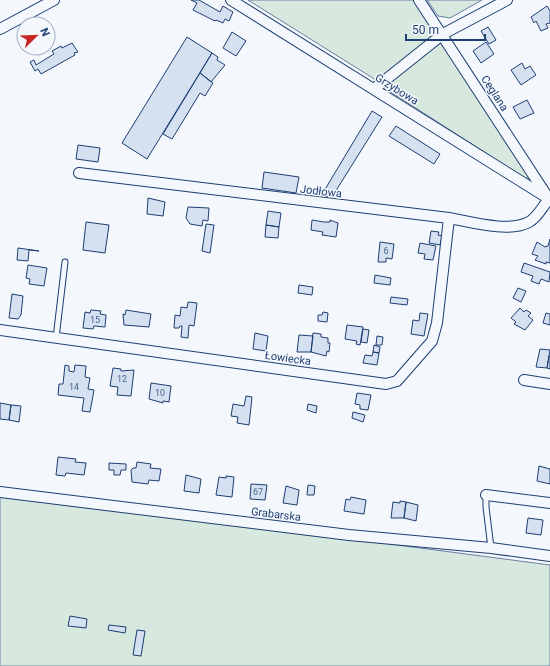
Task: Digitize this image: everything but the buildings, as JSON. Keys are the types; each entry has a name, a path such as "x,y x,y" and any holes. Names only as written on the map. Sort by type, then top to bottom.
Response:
{"street":[{"path":"0,29 54,0"},
{"name":"Grzybowa","path":"231,0 549,199"},
{"name":"Ceglana","path":"419,0 443,34 549,199"},
{"path":"374,89 443,34 507,0"},
{"name":"Jodłowa","path":"79,173 449,218 506,227 519,226 530,222 549,199"},
{"name":"Łowiecka","path":"0,330 386,384 398,381 432,341 437,323 449,218"},
{"path":"524,380 550,384"},
{"name":"Grabarska","path":"0,492 349,535 491,548 550,556"},
{"path":"486,495 550,503"}],"lane":[{"path":"56,338 65,262"},
{"path":"486,495 491,548"}],"shaded area":[{"path":"248,0 415,0 433,28 433,37 380,79 376,80"},
{"path":"427,0 482,0 450,18 438,16"},
{"path":"440,41 444,42 529,176 528,178 525,178 386,89 387,83"},
{"path":"0,493 550,565 550,666 0,666"}]}
